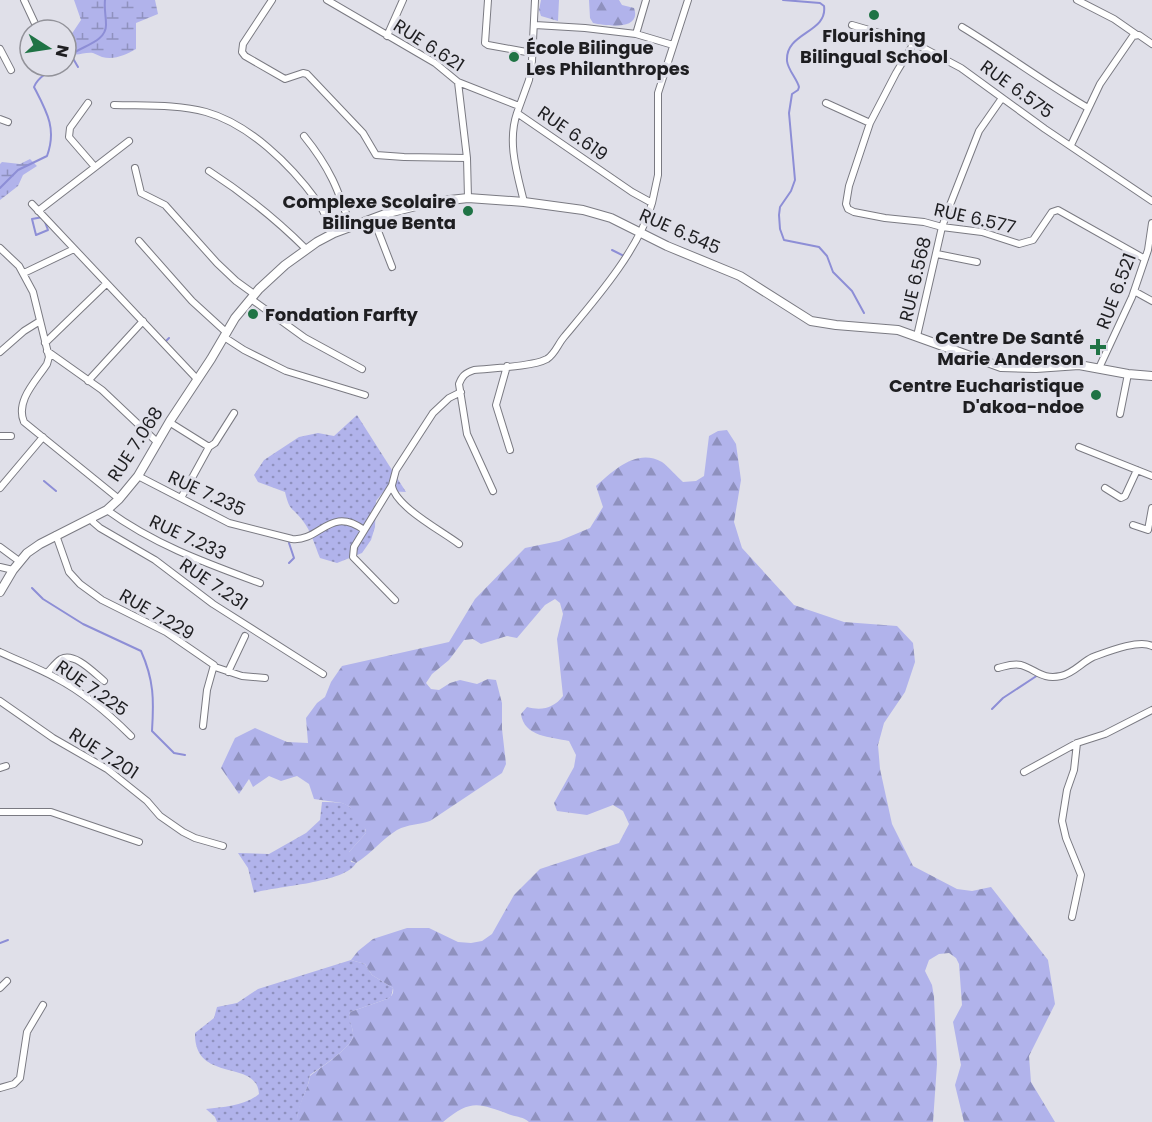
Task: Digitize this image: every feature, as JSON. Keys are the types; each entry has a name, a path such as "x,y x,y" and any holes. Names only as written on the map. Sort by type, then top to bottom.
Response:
{"street":[{"path":"24,0 32,18"},
{"path":"272,0 243,44 242,52 245,56 285,79 303,73 307,74 363,133 376,155 404,158 467,158"},
{"name":"RUE 6.621","path":"327,0 435,63 458,82 518,110"},
{"path":"387,36 403,0"},
{"path":"488,0 485,43 532,53"},
{"name":"RUE 6.619","path":"535,0 535,26 529,80 518,110 632,192 652,203"},
{"path":"636,34 646,0"},
{"path":"493,492 467,434 460,392 461,378 468,372 540,361 551,355 623,262 641,233 652,203 658,175 658,93 688,0"},
{"path":"1077,0 1114,19 1152,44"},
{"path":"535,26 585,28 636,34 674,45"},
{"name":"RUE 6.575","path":"852,26 914,43 961,68 1152,201"},
{"path":"962,27 1050,86 1088,108"},
{"path":"1071,145 1100,84 1133,36 1137,35"},
{"path":"826,103 870,123 914,43"},
{"path":"0,49 11,70"},
{"path":"458,82 467,158 468,198"},
{"name":"RUE 6.568","path":"917,336 942,227 980,130 1002,98"},
{"path":"88,103 70,128 69,137 95,167"},
{"path":"114,105 207,112 243,127 309,190 334,233"},
{"path":"518,110 513,139 514,161 524,202"},
{"path":"0,119 8,122"},
{"name":"RUE 6.577","path":"870,123 850,180 846,204 848,209 854,212 982,232 1019,244 1033,240 1052,212 1058,210 1145,259"},
{"path":"304,136 332,177 341,196 351,228"},
{"path":"38,211 129,141"},
{"path":"135,168 141,193 165,205 217,263 252,296 305,338 362,369"},
{"path":"209,171 274,217 306,249"},
{"name":"RUE 6.545","path":"225,335 252,296 285,265 306,249 334,233 373,218 432,202 468,198 524,202 600,214 740,276 806,319 836,325 898,330 1001,367 1044,368 1079,365 1152,376"},
{"path":"32,204 197,379"},
{"path":"373,218 392,267"},
{"name":"RUE 6.521","path":"1099,368 1123,320 1134,291 1145,259 1152,225"},
{"path":"139,241 192,301 225,335 244,350 286,371 365,395"},
{"path":"0,248 19,266 33,292 49,360 25,396 21,413 24,422 119,499"},
{"path":"24,273 74,249"},
{"path":"936,254 977,262"},
{"path":"45,343 106,284"},
{"path":"1134,291 1152,301"},
{"path":"0,352 24,331 40,321"},
{"path":"88,381 143,321"},
{"name":"RUE 7.068","path":"0,592 19,561 40,544 107,510 119,499 138,476 169,422 225,335"},
{"path":"47,350 102,390 157,442"},
{"path":"507,366 496,405 510,450"},
{"path":"1120,414 1128,374"},
{"path":"395,600 353,557 354,548 392,485 396,470 433,413 449,398 460,392"},
{"path":"181,498 209,447 215,443 234,413"},
{"path":"169,422 209,447"},
{"path":"0,436 11,436"},
{"path":"0,488 43,437"},
{"path":"1079,447 1152,476"},
{"path":"1105,488 1121,498 1125,496 1137,470"},
{"name":"RUE 7.235","path":"138,476 229,523 292,539 299,540 326,525 342,521 353,523 364,530"},
{"path":"392,485 395,495 406,506 459,544"},
{"path":"1133,525 1148,530 1152,508"},
{"name":"RUE 7.233","path":"107,510 141,532 191,558 261,584"},
{"name":"RUE 7.231","path":"93,517 93,522 100,528 155,560 213,604 323,674"},
{"name":"RUE 7.229","path":"56,535 69,572 80,584 109,604 166,632 215,667 242,676 265,678"},
{"path":"0,547 19,561"},
{"path":"0,567 12,570"},
{"path":"228,672 245,636"},
{"path":"998,668 1011,664 1020,665 1043,676 1059,676 1070,673 1093,657 1138,643 1152,646"},
{"name":"RUE 7.225","path":"0,652 47,673 80,693 131,736"},
{"path":"47,673 60,659 67,657 77,660 104,681"},
{"path":"203,726 207,690 215,667"},
{"name":"RUE 7.201","path":"0,701 53,738 107,769 147,801 160,816 183,832 223,846"},
{"path":"1024,772 1077,743 1105,734 1152,710"},
{"path":"1072,917 1081,875 1066,838 1062,821 1067,790 1074,770 1077,743"},
{"path":"0,812 51,812 139,842"},
{"path":"0,988 7,981"},
{"path":"0,1089 14,1084 20,1078 27,1032 43,1005"}],"green space":[{"path":"74,0 155,0 158,14 136,23 136,49 111,58 93,53 78,54 78,24 81,20"},
{"path":"541,0 559,0 558,21 541,16 539,10"},
{"path":"589,0 619,0 622,5 634,8 635,15 628,24 593,23 590,18"},
{"path":"30,159 37,166 23,175 18,186 0,200 0,164 2,162 20,164"},
{"path":"357,415 406,492 384,491 376,501 375,527 371,540 362,553 337,563 320,558 308,529 290,506 285,492 258,482 254,475 264,460 299,437 318,433 334,436"},
{"path":"727,430 736,444 741,480 734,522 742,548 794,605 844,622 897,626 913,643 915,662 905,692 884,723 878,745 880,769 892,824 913,866 957,889 972,891 991,887 1048,960 1055,1004 1029,1056 1031,1082 1055,1122 964,1122 955,1085 961,1065 953,1022 962,1005 959,964 956,958 949,953 939,954 929,960 925,971 932,985 934,997 937,1064 933,1122 529,1122 523,1118 476,1105 461,1109 443,1122 297,1122 298,1110 310,1076 341,1052 351,1041 353,1033 349,1018 350,1012 387,999 393,993 393,988 372,975 365,964 351,960 358,951 373,939 407,928 429,928 458,942 482,941 492,934 514,895 540,869 619,843 629,824 623,811 613,805 587,815 557,811 554,803 574,767 576,755 569,741 539,735 523,722 521,714 527,707 547,708 563,696 557,639 563,614 560,603 555,599 545,605 517,638 507,636 481,644 473,639 464,640 449,660 432,674 426,683 431,689 439,690 460,680 477,684 488,679 496,680 502,703 506,764 502,773 430,821 397,830 356,863 348,859 349,852 366,833 366,830 350,807 342,803 314,799 309,784 297,776 281,781 269,776 253,787 249,779 239,794 221,768 235,738 255,728 287,742 308,743 306,718 317,703 325,697 331,682 342,666 449,642 475,599 525,548 559,541 590,528 603,507 596,486 610,474 635,459 653,458 665,464 683,482 696,481 704,476 709,436 718,431"},
{"path":"322,802 346,805 361,820 366,833 349,852 351,862 356,863 350,870 339,875 254,893 248,868 238,853 269,854 306,833 320,820"},
{"path":"351,960 365,964 372,975 393,988 391,997 350,1012 353,1033 351,1041 335,1057 310,1075 297,1122 217,1122 206,1109 227,1107 259,1094 256,1083 248,1076 214,1065 204,1059 197,1049 195,1033 214,1018 217,1007 237,1003 258,989"}],"waterway":[{"path":"78,50 93,43 105,30 105,0"},
{"path":"783,0 820,3 824,6 820,22 792,44 788,51 787,61 799,87 792,94 789,113 795,180 791,191 780,207 780,229 784,240 819,247 827,256 833,272 852,291 864,313"},
{"path":"0,188 18,170 47,156 51,129 34,87 40,78"},
{"path":"43,217 48,230 36,235 32,219 43,217"},
{"path":"612,250 626,257"},
{"path":"166,341 169,338"},
{"path":"44,481 56,491"},
{"path":"289,543 294,558 289,563"},
{"path":"32,588 43,599 83,624 141,651 152,690 152,731 174,753 185,755"},
{"path":"992,709 1003,698 1038,675"},
{"path":"0,943 8,940"}],"place":[{"name":"Flourishing Bilingual School","path":"874,15"},
{"name":"École Bilingue Les Philanthropes","path":"514,57"},
{"name":"Complexe Scolaire Bilingue Benta","path":"468,211"},
{"name":"Fondation Farfty","path":"253,314"},
{"name":"Centre De Santé Marie Anderson","path":"1098,347"},
{"name":"Centre Eucharistique D'akoa-ndoe","path":"1096,395"}]}
